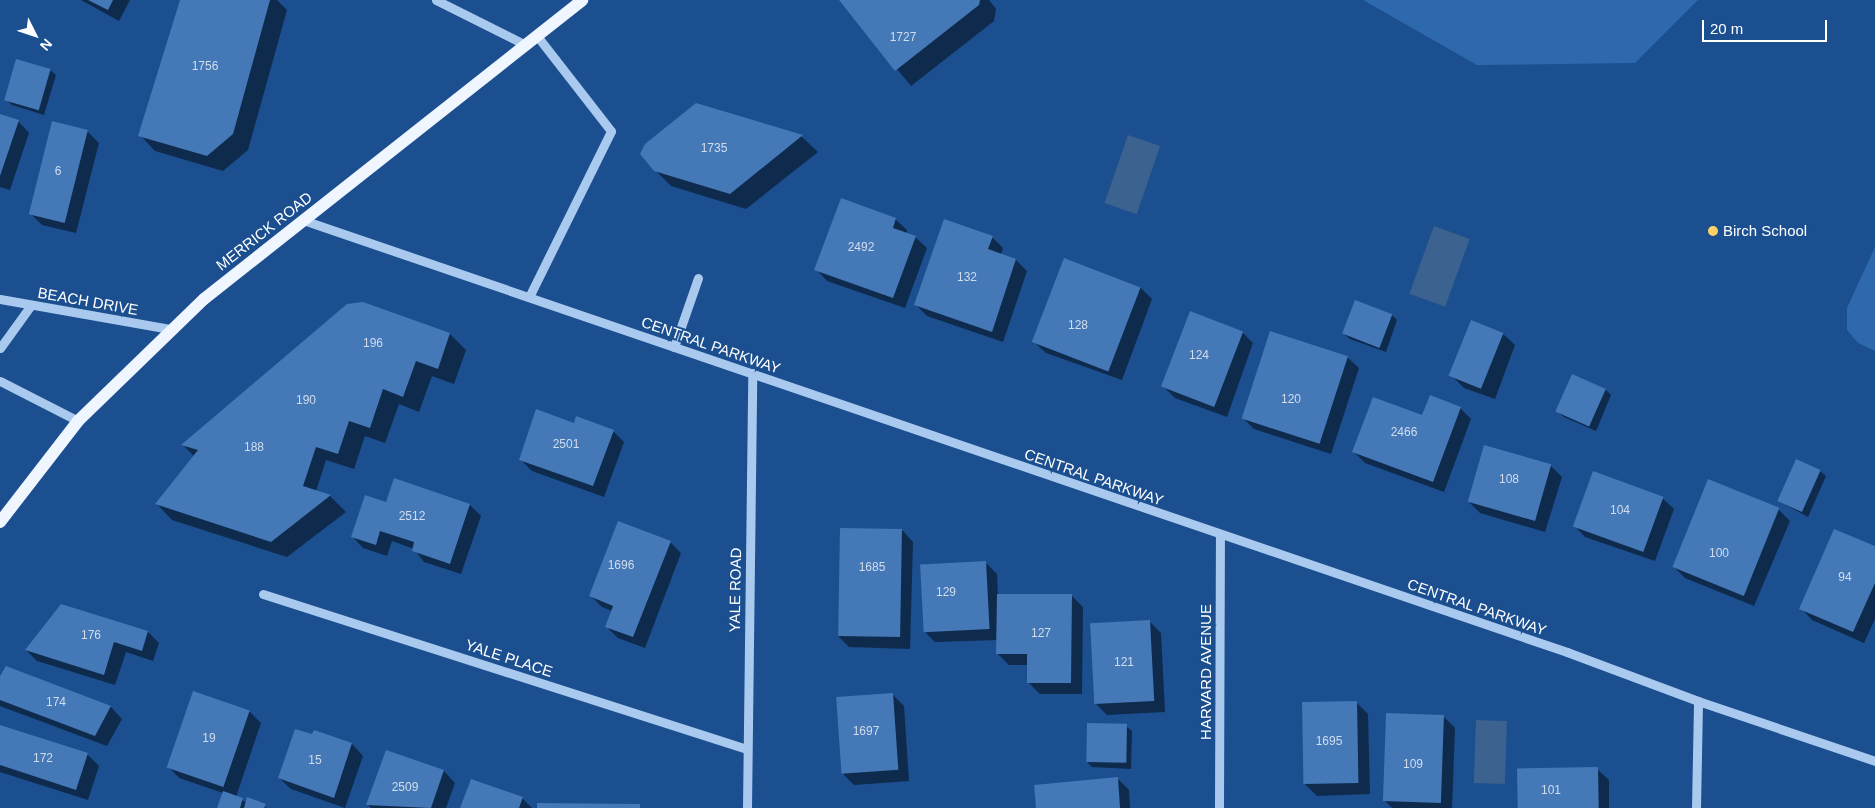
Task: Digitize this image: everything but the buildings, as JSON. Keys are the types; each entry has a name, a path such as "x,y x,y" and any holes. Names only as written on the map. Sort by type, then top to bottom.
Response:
{"main road":[{"name":"MERRICK ROAD","path":"0,522 78,421 171,329 303,220 582,0"}],"street":[{"path":"436,0 526,45"},
{"path":"528,297 611,131 537,36"},
{"name":"CENTRAL PARKWAY","path":"303,220 752,373 1220,536 1567,652 1698,701 1875,761"},
{"path":"674,347 698,278"},
{"name":"BEACH DRIVE","path":"0,299 171,329"},
{"path":"0,348 31,305"},
{"name":"YALE ROAD","path":"746,808 752,373"},
{"path":"0,381 78,421"},
{"name":"HARVARD AVENUE","path":"1219,808 1220,536"},
{"name":"YALE PLACE","path":"264,594 747,749"},
{"path":"1696,808 1698,701"}],"shaded area":[{"path":"1363,0 1698,0 1635,63 1477,65"},
{"path":"1128,135 1160,146 1137,214 1105,203"},
{"path":"1434,226 1470,239 1445,307 1409,294"},
{"path":"1875,247 1875,351 1858,343 1847,330 1847,308"},
{"path":"1476,720 1507,721 1505,784 1474,783"}],"place":[{"name":"Birch School","path":"1713,231"}]}
